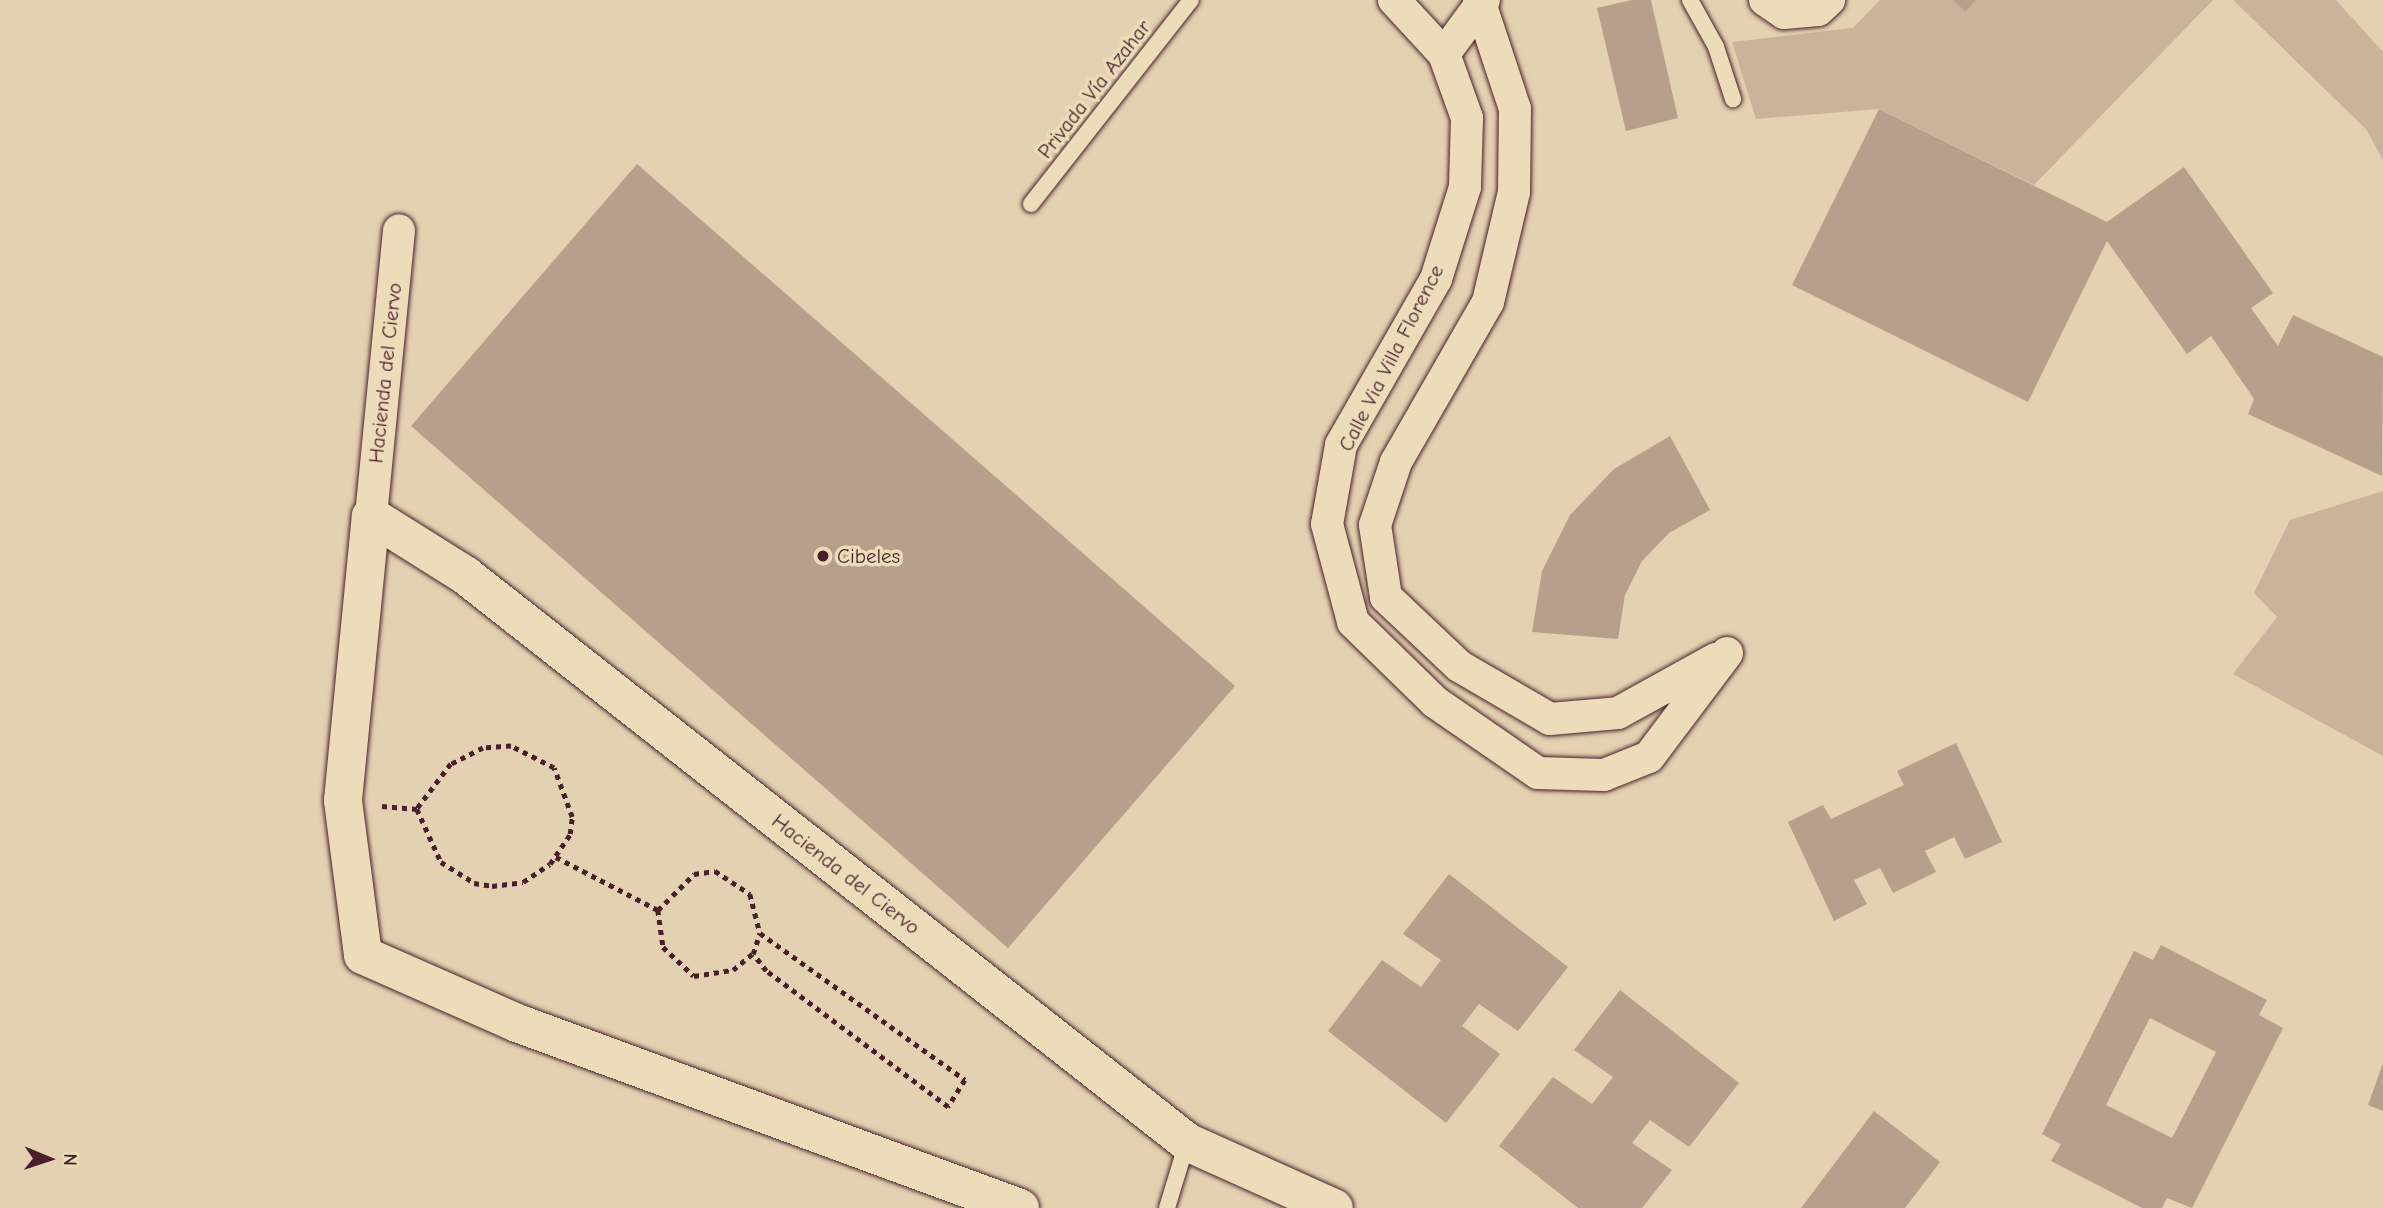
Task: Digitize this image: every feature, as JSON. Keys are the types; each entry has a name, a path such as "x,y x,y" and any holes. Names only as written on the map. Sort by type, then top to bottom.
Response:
{"street":[{"name":"Calle Via Villa Florence","path":"1394,0 1444,54 1467,118 1465,187 1436,279 1341,445 1327,524 1353,622 1435,702 1538,773 1604,775 1649,757 1727,653 1618,713 1550,719 1459,666 1386,597 1375,525 1396,462 1488,302 1514,192 1515,108 1481,1"},
{"path":"1765,0 1784,13 1818,10 1829,0"},
{"name":"Calle Via Villa Florence","path":"1444,54 1481,1"},
{"name":"Hacienda del Ciervo","path":"399,230 343,800 363,955 517,1023 1020,1208"},
{"name":"Hacienda del Ciervo","path":"371,516 465,575 1186,1142 1328,1207"}],"lane":[{"name":"Privada Vía Azahar","path":"1031,204 1191,0"},
{"path":"1690,0 1716,47 1733,99"},
{"path":"1167,1208 1186,1142"}],"path":[{"path":"496,746 527,750 554,768 568,799 570,834 556,858 523,883 474,883 441,862 417,808 451,764 470,752 496,746"},
{"path":"343,800 417,808"},
{"path":"556,858 658,910"},
{"path":"715,871 750,894 760,933 753,954 733,970 694,976 663,947 658,910 694,874 715,871"},
{"path":"753,954 818,1012 948,1107 965,1080 760,933"}],"shaded area":[{"path":"1880,0 1952,0 1966,12 1976,0 2213,0 2034,185 1879,109 1756,119 1732,42 1853,28"},
{"path":"2233,0 2336,0 2383,52 2383,160 2366,129"},
{"path":"2383,491 2383,756 2233,674 2277,617 2254,593 2290,520"}],"building":[{"path":"1632,0 1651,0 1678,118 1626,131 1597,8"},
{"path":"1952,0 1976,0 1966,12"},
{"path":"1879,109 2107,222 2184,167 2273,293 2251,308 2278,346 2293,315 2383,357 2382,476 2248,414 2254,399 2211,336 2187,354 2107,241 2028,402 1792,285"},
{"name":"Cibeles","path":"637,164 1235,686 1008,948 411,426"},
{"path":"1670,436 1710,510 1669,533 1642,561 1625,595 1618,639 1532,632 1542,571 1570,515 1614,469"},
{"path":"1956,743 2002,842 1965,859 1954,837 1925,851 1936,872 1893,893 1880,868 1854,880 1867,904 1834,921 1788,822 1823,805 1831,819 1904,785 1897,771"},
{"path":"1449,874 1568,967 1518,1031 1479,1004 1462,1026 1500,1054 1446,1123 1328,1031 1382,960 1421,987 1441,960 1403,934"},
{"path":"2161,945 2267,1000 2259,1015 2283,1028 2192,1208 2167,1198 2162,1208 2142,1208 2051,1161 2061,1144 2042,1134 2134,951 2153,960","holes":["2150,1018 2216,1052 2172,1138 2106,1105"]},
{"path":"1620,990 1739,1083 1689,1147 1650,1120 1632,1143 1672,1170 1642,1208 1578,1208 1499,1146 1553,1077 1592,1104 1613,1077 1574,1050"},
{"path":"2383,1063 2383,1111 2368,1105"},
{"path":"1874,1111 1940,1162 1905,1208 1801,1208"}],"place":[{"name":"Cibeles","path":"823,556"}]}
